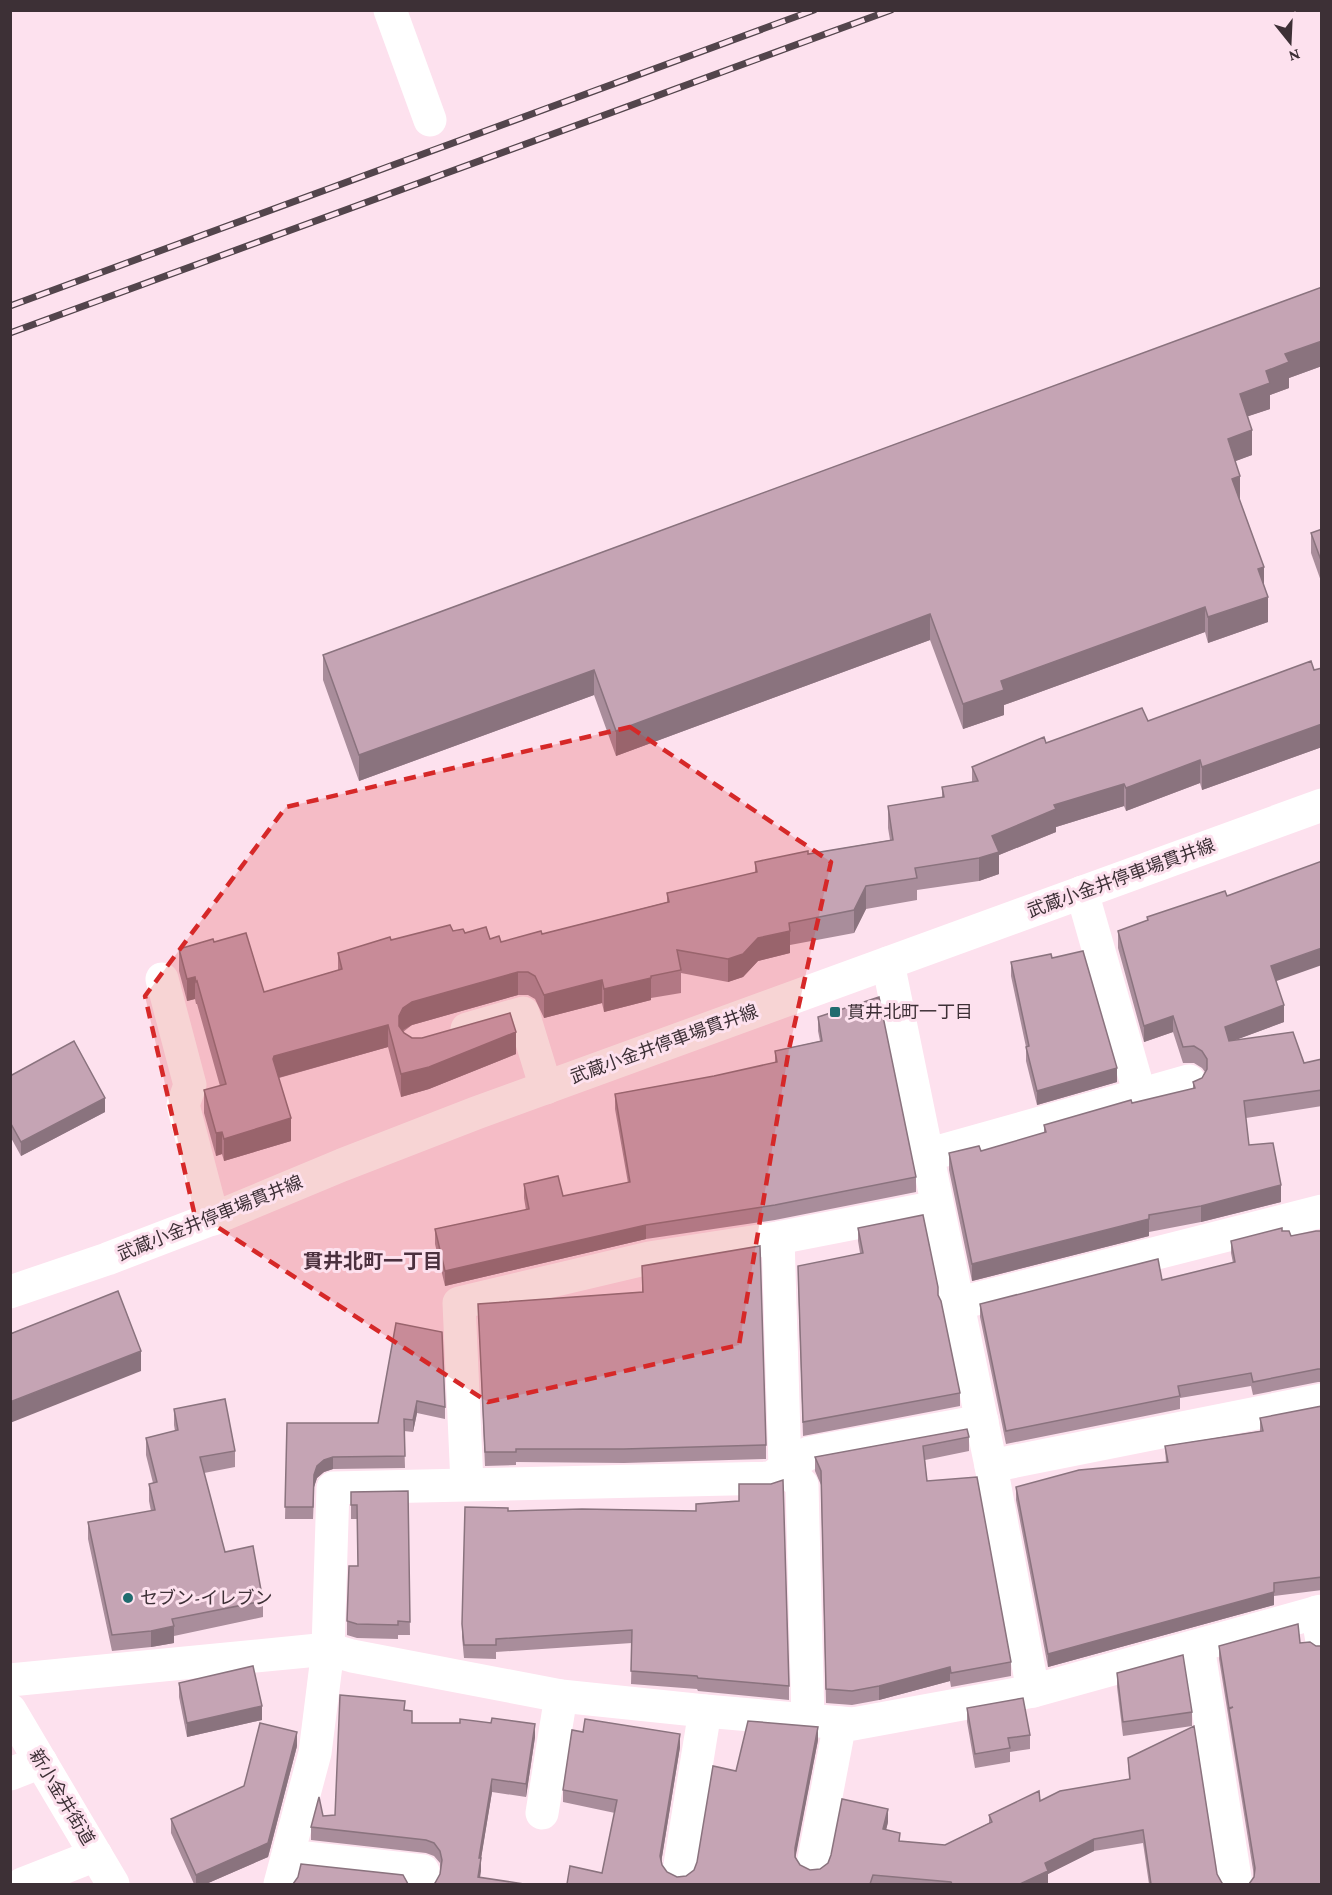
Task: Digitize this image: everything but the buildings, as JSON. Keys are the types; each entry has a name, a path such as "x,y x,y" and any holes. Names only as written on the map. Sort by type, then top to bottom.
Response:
{"street":[{"path":"390,10 430,120"},
{"name":"武蔵小金井停車場貫井線","path":"10,1292 213,1219 342,1165 546,1088 1322,805"},
{"path":"1082,892 1140,1095"},
{"path":"888,963 956,1304 982,1421 1033,1691"},
{"path":"162,979 190,1085 183,1105 213,1219"},
{"path":"438,1037 524,1013 546,1088"},
{"path":"927,1155 1189,1081"},
{"path":"467,1484 459,1303 649,1258 778,1238 937,1207"},
{"path":"956,1304 1322,1211"},
{"path":"778,1238 785,1468 802,1485 824,1722 813,1864"},
{"path":"991,1467 1322,1400"},
{"path":"421,1884 423,1871 284,1870 315,1753 328,1648 333,1488 771,1478 809,1453 982,1421"},
{"path":"10,1680 328,1648 352,1656 561,1696 853,1724 1033,1691 1198,1646 1320,1621"},
{"path":"1198,1646 1236,1884"},
{"path":"542,1813 561,1696"},
{"name":"新小金井街道","path":"10,1710 113,1884"},
{"path":"679,1871 705,1711"},
{"path":"10,1774 40,1762"},
{"path":"22,1884 96,1855"}],"highlighted area":[{"path":"630,727 831,862 789,1049 739,1345 488,1402 194,1212 145,996 286,807"}],"railway":[{"path":"10,306 814,10"},
{"path":"10,333 891,10"}],"place":[{"name":"貫井北町一丁目","path":"835,1012"},
{"name":"セブン-イレブン","path":"128,1598"}],"district":[{"name":"貫井北町一丁目","path":"373,1261"}]}
